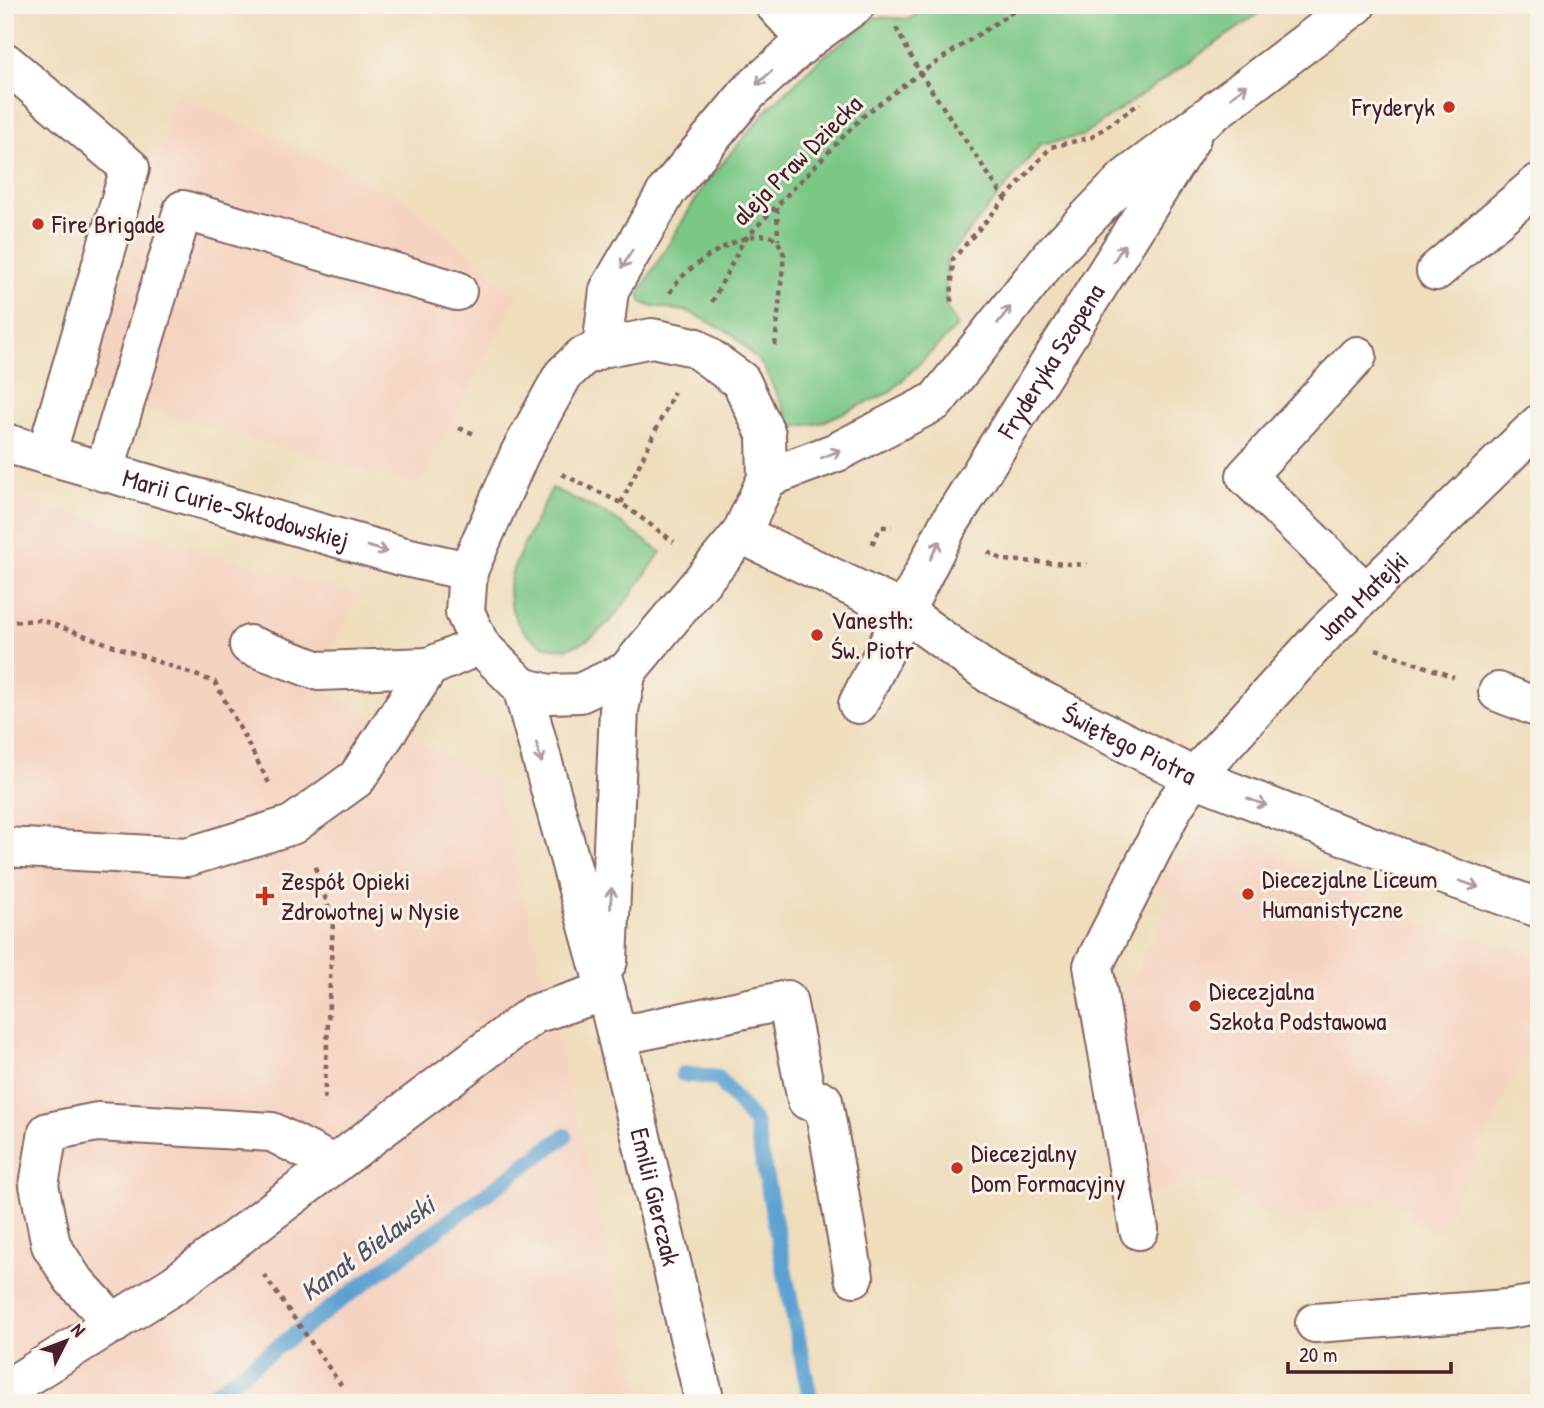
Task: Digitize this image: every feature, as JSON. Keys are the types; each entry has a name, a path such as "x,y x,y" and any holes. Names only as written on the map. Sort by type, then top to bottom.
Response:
{"street":[{"path":"775,5 807,40"},
{"name":"Fryderyka Szopena","path":"767,478 837,452 936,401 1051,256 1126,178 1356,5"},
{"path":"602,348 609,290 667,191 749,92 807,40 873,11"},
{"path":"5,62 130,168 47,455"},
{"name":"Fryderyka Szopena","path":"858,704 947,527 1205,116"},
{"path":"1436,271 1539,183"},
{"path":"104,472 183,210 457,291"},
{"path":"652,338 694,347 741,381 766,434 767,478 741,534 627,671 580,693 550,694 522,687 480,645 465,612 468,571 537,418 563,375 582,357 602,348 652,338"},
{"path":"1357,356 1246,476 1366,593"},
{"name":"Jana Matejki","path":"1139,1230 1093,966 1174,806 1194,777 1326,632 1539,424"},
{"name":"Marii Curie-Skłodowskiej","path":"5,443 388,552 468,571"},
{"name":"Świętego Piotra","path":"741,534 903,611 991,675 1194,777 1450,877 1539,908"},
{"path":"249,645 319,671 429,667 480,645"},
{"path":"5,847 187,857 292,825 357,778 429,667"},
{"name":"Emilii Gierczak","path":"606,991 618,710 627,671"},
{"name":"Emilii Gierczak","path":"522,687 618,1035 705,1403"},
{"path":"1498,692 1539,708"},
{"path":"5,1390 173,1285 534,1014 606,991"},
{"path":"618,1035 787,1000 807,1100 822,1101 854,1277"},
{"path":"114,1324 72,1278 51,1245 38,1185 48,1132 97,1122 272,1132 333,1164"},
{"path":"1315,1323 1539,1304"}],"path":[{"name":"aleja Praw Dziecka","path":"708,313 744,240 862,117 920,73 1023,5"},
{"path":"873,11 920,73 1005,198"},
{"path":"972,355 951,309 953,259 1051,147 1092,137 1147,98"},
{"path":"775,351 784,255 778,241 775,222 777,205"},
{"path":"652,338 674,283 707,256 762,235 778,241"},
{"path":"621,503 679,382"},
{"path":"552,469 621,503 675,542"},
{"path":"947,527 1003,561 1087,565"},
{"path":"1326,632 1498,692"},
{"path":"263,1274 341,1385"}],"shaded area":[{"path":"177,94 364,179 377,190 392,189 517,295 420,487 90,393"},
{"name":"Zespół Opieki Zdrowotnej w Nysie","path":"5,495 359,595 313,684 497,783 644,1403 5,1403"},
{"path":"1206,820 1425,924 1539,957 1539,1027 1439,1233 1408,1217 1411,1210 1381,1196 1373,1209 1359,1201 1296,1221 1245,1207 1222,1181 1150,1191 1118,1011 1172,896 1155,889 1169,857 1186,864"}],"green space":[{"path":"928,5 1271,5 1082,136 1041,144 947,258 946,307 958,326 889,393 820,423 793,427 763,366 732,334 690,312 647,305 642,302 639,293 705,184 768,109 820,59 875,17 910,19"},
{"path":"552,488 609,515 661,552 622,608 605,626 587,640 568,648 548,647 527,634 514,616 509,594 510,580 517,560"}],"waterway":[{"name":"Kanał Bielawski","path":"683,1074 718,1078 755,1123 811,1403"},
{"name":"Kanał Bielawski","path":"201,1403 565,1136"}],"place":[{"name":"Fryderyk","path":"1449,107"},
{"name":"Fire Brigade","path":"38,224"},
{"name":"Vanesth: Św. Piotr","path":"817,635"},
{"name":"Diecezjalne Liceum Humanistyczne","path":"1248,894"},
{"name":"Zespół Opieki Zdrowotnej w Nysie","path":"265,896"},
{"name":"Diecezjalna Szkoła Podstawowa","path":"1195,1006"},
{"name":"Diecezjalny Dom Formacyjny","path":"957,1168"}]}
